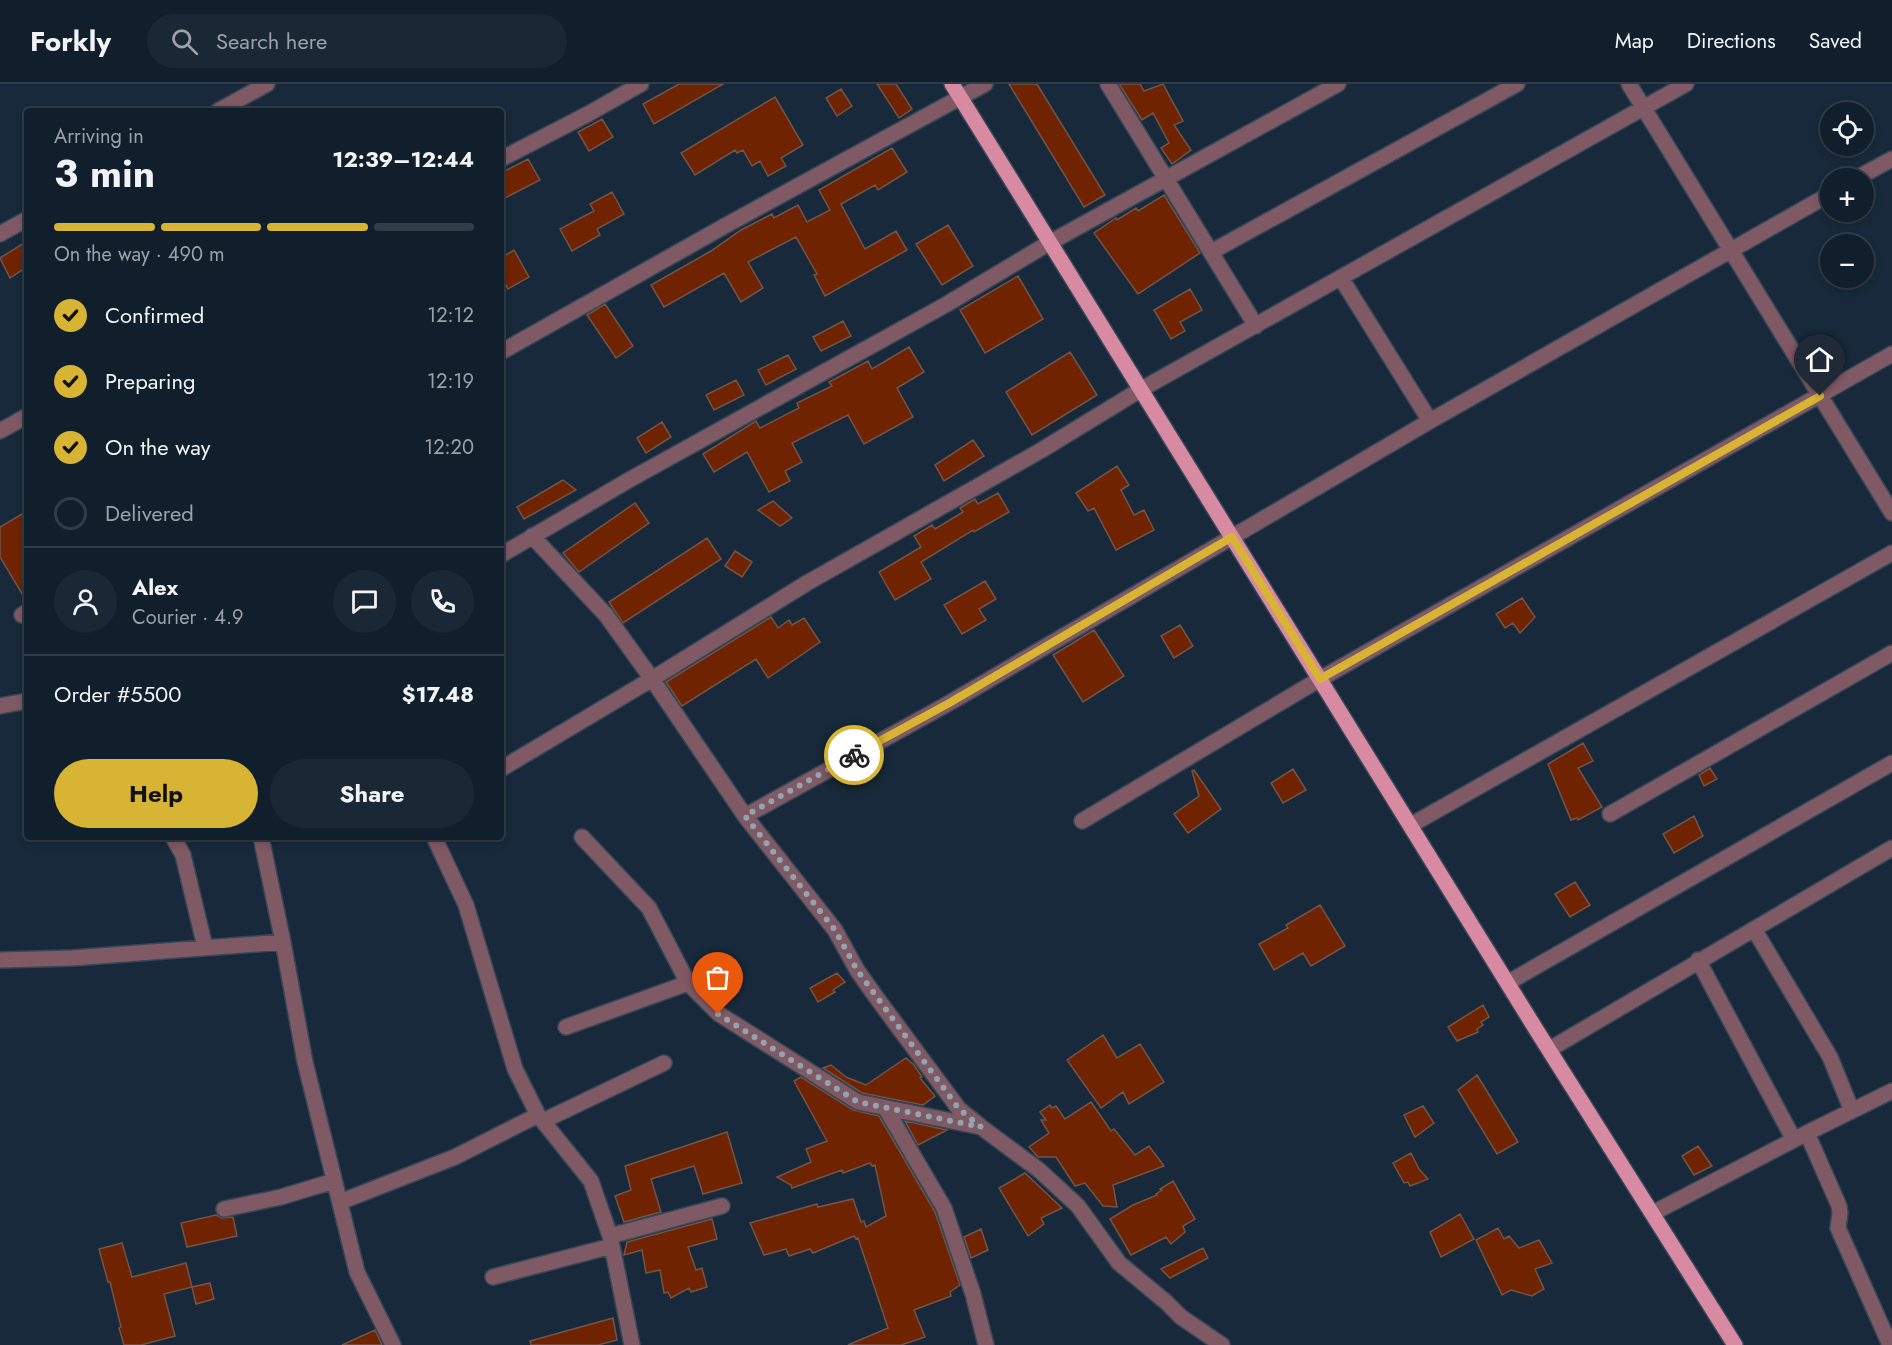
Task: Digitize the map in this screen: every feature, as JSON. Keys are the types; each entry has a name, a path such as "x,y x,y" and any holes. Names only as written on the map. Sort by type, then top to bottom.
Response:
{"main road":[{"path":"952,84 1735,1345"}],"street":[{"path":"223,108 267,84"},
{"path":"504,157 641,84"},
{"path":"504,350 730,222 985,84"},
{"path":"1108,84 1256,326"},
{"path":"504,553 629,480 947,304 1049,243 1338,84"},
{"path":"1210,252 1517,84"},
{"path":"1629,84 1892,513"},
{"path":"504,767 807,583 1040,451 1140,390 1686,84"},
{"path":"1874,169 1892,159"},
{"path":"745,816 951,702 1430,421 1820,200"},
{"path":"0,234 24,221"},
{"path":"1341,278 1430,421"},
{"path":"1082,821 1320,679 1892,354"},
{"path":"0,431 24,418"},
{"path":"532,536 606,615 745,816 835,930 857,970 959,1109 1039,1170 1078,1206 1119,1263 1181,1317 1222,1345"},
{"path":"1411,825 1892,553"},
{"path":"1610,814 1892,653"},
{"path":"0,706 24,702"},
{"path":"1509,982 1892,764"},
{"path":"582,837 649,909 688,983 718,1014 858,1102 981,1127"},
{"path":"175,840 183,855 206,947"},
{"path":"262,840 305,1062 357,1272 393,1345"},
{"path":"435,840 466,905 515,1069 540,1118 591,1180 611,1241 632,1345"},
{"path":"1550,1049 1892,848"},
{"path":"1754,929 1830,1058 1852,1111"},
{"path":"0,960 73,958 283,942"},
{"path":"1698,960 1839,1206 1838,1228 1890,1345"},
{"path":"566,1027 688,983"},
{"path":"339,1202 455,1157 664,1063"},
{"path":"1653,1213 1892,1091"},
{"path":"886,1109 944,1208 973,1294 986,1345"},
{"path":"224,1209 281,1197 334,1180"},
{"path":"493,1277 722,1206"}],"building":[{"path":"679,84 723,84 654,124 643,104"},
{"path":"877,84 896,84 912,109 899,118"},
{"path":"1009,84 1037,84 1105,195 1084,207"},
{"path":"1119,84 1140,84 1144,91 1163,84 1183,121 1174,125 1191,150 1172,164 1161,148 1169,143 1153,113 1142,120"},
{"path":"841,89 852,106 837,116 826,98"},
{"path":"775,97 803,145 781,158 786,166 768,176 760,161 752,166 743,150 737,153 735,150 695,175 681,153"},
{"path":"602,119 613,137 589,151 578,132"},
{"path":"892,148 907,172 878,190 875,185 841,204 865,249 896,231 907,250 825,296 814,275 817,274 796,237 748,262 763,288 741,302 724,273 664,307 651,285 711,251 741,230 772,214 774,218 798,205 807,222 830,210 819,190"},
{"path":"528,159 540,180 504,198 504,171"},
{"path":"612,192 624,214 597,229 600,235 572,251 560,229 594,211 590,204"},
{"path":"1164,195 1200,253 1138,294 1094,233 1116,218 1117,220 1136,208 1138,211"},
{"path":"948,225 973,266 942,285 916,244"},
{"path":"24,243 24,269 10,278 0,258"},
{"path":"514,250 529,277 508,289 504,282 504,256"},
{"path":"1018,276 1043,319 985,353 960,310"},
{"path":"1190,289 1202,310 1180,322 1185,331 1171,339 1154,310"},
{"path":"605,304 633,346 616,358 587,315"},
{"path":"843,321 851,336 821,351 813,337"},
{"path":"909,347 924,372 897,388 913,417 864,444 848,415 792,443 802,462 785,471 790,481 769,492 747,452 714,472 703,454 756,421 760,428 799,408 797,403 832,386 829,382 868,361 872,369"},
{"path":"1070,352 1097,395 1032,435 1006,392"},
{"path":"788,355 796,369 766,385 758,370"},
{"path":"736,380 744,395 714,410 706,395"},
{"path":"662,422 671,437 646,453 637,438"},
{"path":"973,440 984,456 944,481 935,465"},
{"path":"1117,466 1129,485 1121,490 1134,515 1144,510 1154,530 1116,550 1094,508 1088,511 1076,493"},
{"path":"563,480 576,490 524,519 517,507"},
{"path":"998,493 1009,512 974,532 973,530 921,562 931,579 895,600 879,572 921,547 914,536 932,525 935,529 963,512 960,508 975,499 978,504"},
{"path":"773,501 792,518 780,526 758,510"},
{"path":"635,503 649,523 579,572 563,553"},
{"path":"24,513 24,597 0,557 0,527"},
{"path":"707,538 721,559 623,623 609,602"},
{"path":"735,551 752,562 742,577 725,566"},
{"path":"985,581 996,599 979,609 986,620 962,634 944,605"},
{"path":"1522,598 1535,617 1520,633 1513,623 1505,628 1496,614"},
{"path":"771,617 778,628 789,620 792,625 804,618 820,642 768,678 756,659 682,706 666,682"},
{"path":"1180,625 1193,646 1174,658 1161,636"},
{"path":"1094,630 1124,676 1083,702 1053,655"},
{"path":"1583,743 1593,761 1578,768 1602,807 1578,820 1577,818 1571,820 1548,764"},
{"path":"1710,768 1717,779 1704,786 1699,775"},
{"path":"1293,769 1306,790 1283,803 1271,783"},
{"path":"1194,770 1221,809 1188,833 1174,814 1199,796 1192,771"},
{"path":"1694,816 1703,836 1674,853 1663,834"},
{"path":"1575,882 1590,905 1570,917 1555,894"},
{"path":"1320,905 1345,946 1311,966 1303,953 1274,970 1259,944 1288,928 1286,925"},
{"path":"837,973 845,982 833,990 835,992 818,1002 810,988"},
{"path":"1483,1005 1489,1017 1481,1022 1483,1025 1477,1029 1478,1032 1457,1041 1448,1027"},
{"path":"1103,1035 1117,1058 1140,1044 1164,1082 1129,1104 1123,1092 1101,1108 1067,1060"},
{"path":"906,1058 914,1065 922,1077 920,1078 935,1096 923,1105 862,1093 823,1068 831,1065 846,1077 866,1085"},
{"path":"1477,1075 1518,1142 1497,1154 1458,1090"},
{"path":"801,1077 853,1110 879,1116 935,1212 960,1285 950,1292 951,1296 914,1310 925,1337 901,1345 848,1345 888,1328 858,1238 854,1236 813,1253 810,1249 789,1256 786,1249 764,1255 750,1223 817,1204 818,1207 853,1199 861,1222 864,1221 866,1227 886,1216 875,1165 872,1166 870,1163 843,1173 842,1170 792,1188 791,1185 777,1177 811,1162 806,1149 827,1141 794,1081"},
{"path":"1091,1102 1111,1131 1114,1129 1135,1155 1149,1146 1164,1166 1113,1185 1117,1207 1103,1206 1085,1183 1075,1186 1056,1157 1038,1157 1029,1147 1049,1133 1041,1120 1046,1120 1040,1112 1050,1105 1052,1108 1056,1106 1065,1119"},
{"path":"1423,1106 1434,1123 1415,1137 1404,1115"},
{"path":"905,1121 947,1130 918,1145"},
{"path":"727,1132 742,1183 703,1194 694,1166 651,1179 661,1212 624,1222 615,1196 631,1190 625,1166"},
{"path":"1698,1146 1712,1166 1694,1175 1682,1156"},
{"path":"1411,1153 1419,1169 1428,1179 1410,1186 1408,1182 1404,1183 1393,1163"},
{"path":"1025,1173 1062,1208 1041,1218 1044,1224 1028,1236 999,1188"},
{"path":"1173,1181 1195,1219 1183,1226 1185,1232 1171,1244 1166,1237 1131,1255 1110,1219 1133,1205 1157,1195 1162,1190 1160,1189"},
{"path":"1460,1214 1474,1239 1441,1257 1430,1232"},
{"path":"216,1215 222,1218 233,1217 237,1236 187,1247 181,1223"},
{"path":"712,1219 717,1239 688,1247 696,1270 702,1268 707,1287 691,1292 689,1288 671,1298 668,1292 664,1293 660,1270 646,1273 642,1250 624,1255 627,1242"},
{"path":"1498,1228 1504,1239 1509,1236 1519,1248 1539,1240 1552,1263 1535,1269 1544,1289 1532,1296 1511,1290 1502,1295 1476,1240"},
{"path":"981,1229 988,1250 971,1258 964,1237"},
{"path":"122,1243 132,1277 186,1263 192,1287 164,1294 175,1336 141,1345 124,1345 110,1282 108,1282 99,1249"},
{"path":"1203,1248 1208,1258 1170,1278 1161,1269"},
{"path":"210,1283 214,1299 196,1304 192,1287"},
{"path":"613,1318 617,1340 598,1345 531,1345 530,1341"},
{"path":"375,1330 382,1345 342,1345"}],"way so far":[{"path":"718,1014 858,1102 981,1127 959,1109 857,970 835,930 745,816 854,755"}],"route":[{"path":"854,755 951,702 1232,537 1320,679 1820,396"}]}
